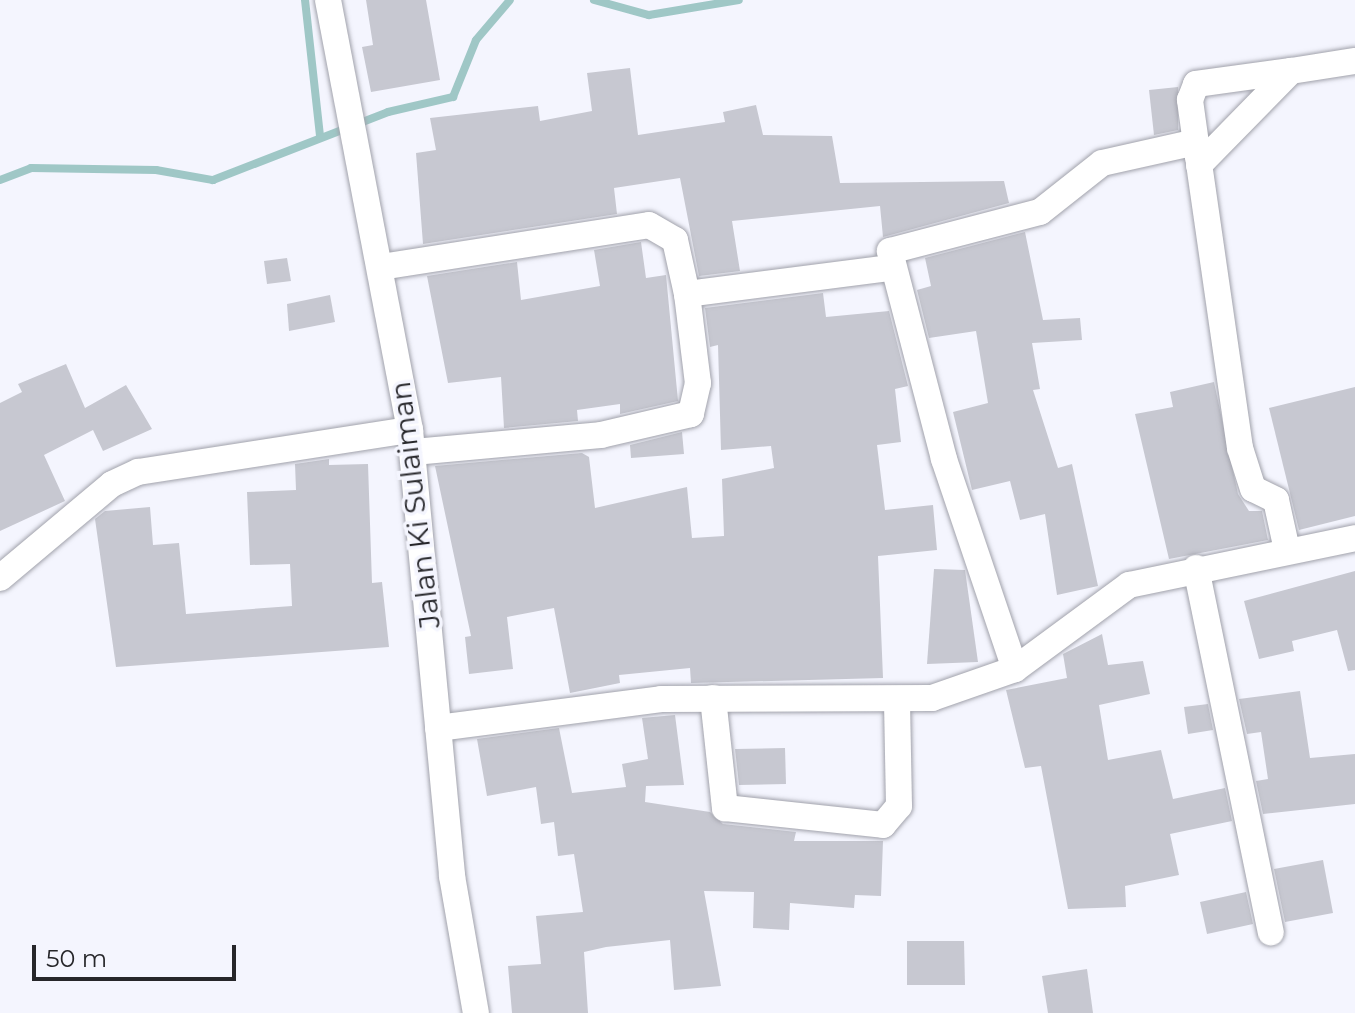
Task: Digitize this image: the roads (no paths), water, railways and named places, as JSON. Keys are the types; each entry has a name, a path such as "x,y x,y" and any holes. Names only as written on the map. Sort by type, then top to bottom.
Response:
{"street":[{"name":"Jalan Ki Sulaiman","path":"328,0 355,125 411,441 452,876 476,1013"},
{"path":"1287,550 1276,500 1253,489 1240,448 1190,100 1201,80 1355,61"},
{"path":"1015,669 889,268 894,248 1011,222 1040,212 1102,163 1198,154 1291,71"},
{"path":"0,578 112,484 138,472 249,450 366,439 411,441 601,435 691,414 698,383 687,294 675,240 649,225 381,267"},
{"path":"687,294 889,268"},
{"path":"438,728 571,707 713,698 897,700 960,691 1015,669 1115,591 1196,568 1355,538"},
{"path":"1196,568 1271,932"},
{"path":"713,698 725,808 883,825 899,806 897,700"}],"waterway":[{"path":"305,0 320,136"},
{"path":"0,180 31,168 156,170 213,180 388,112 453,97 476,40 510,0"},
{"path":"594,0 649,15 739,0"}]}
